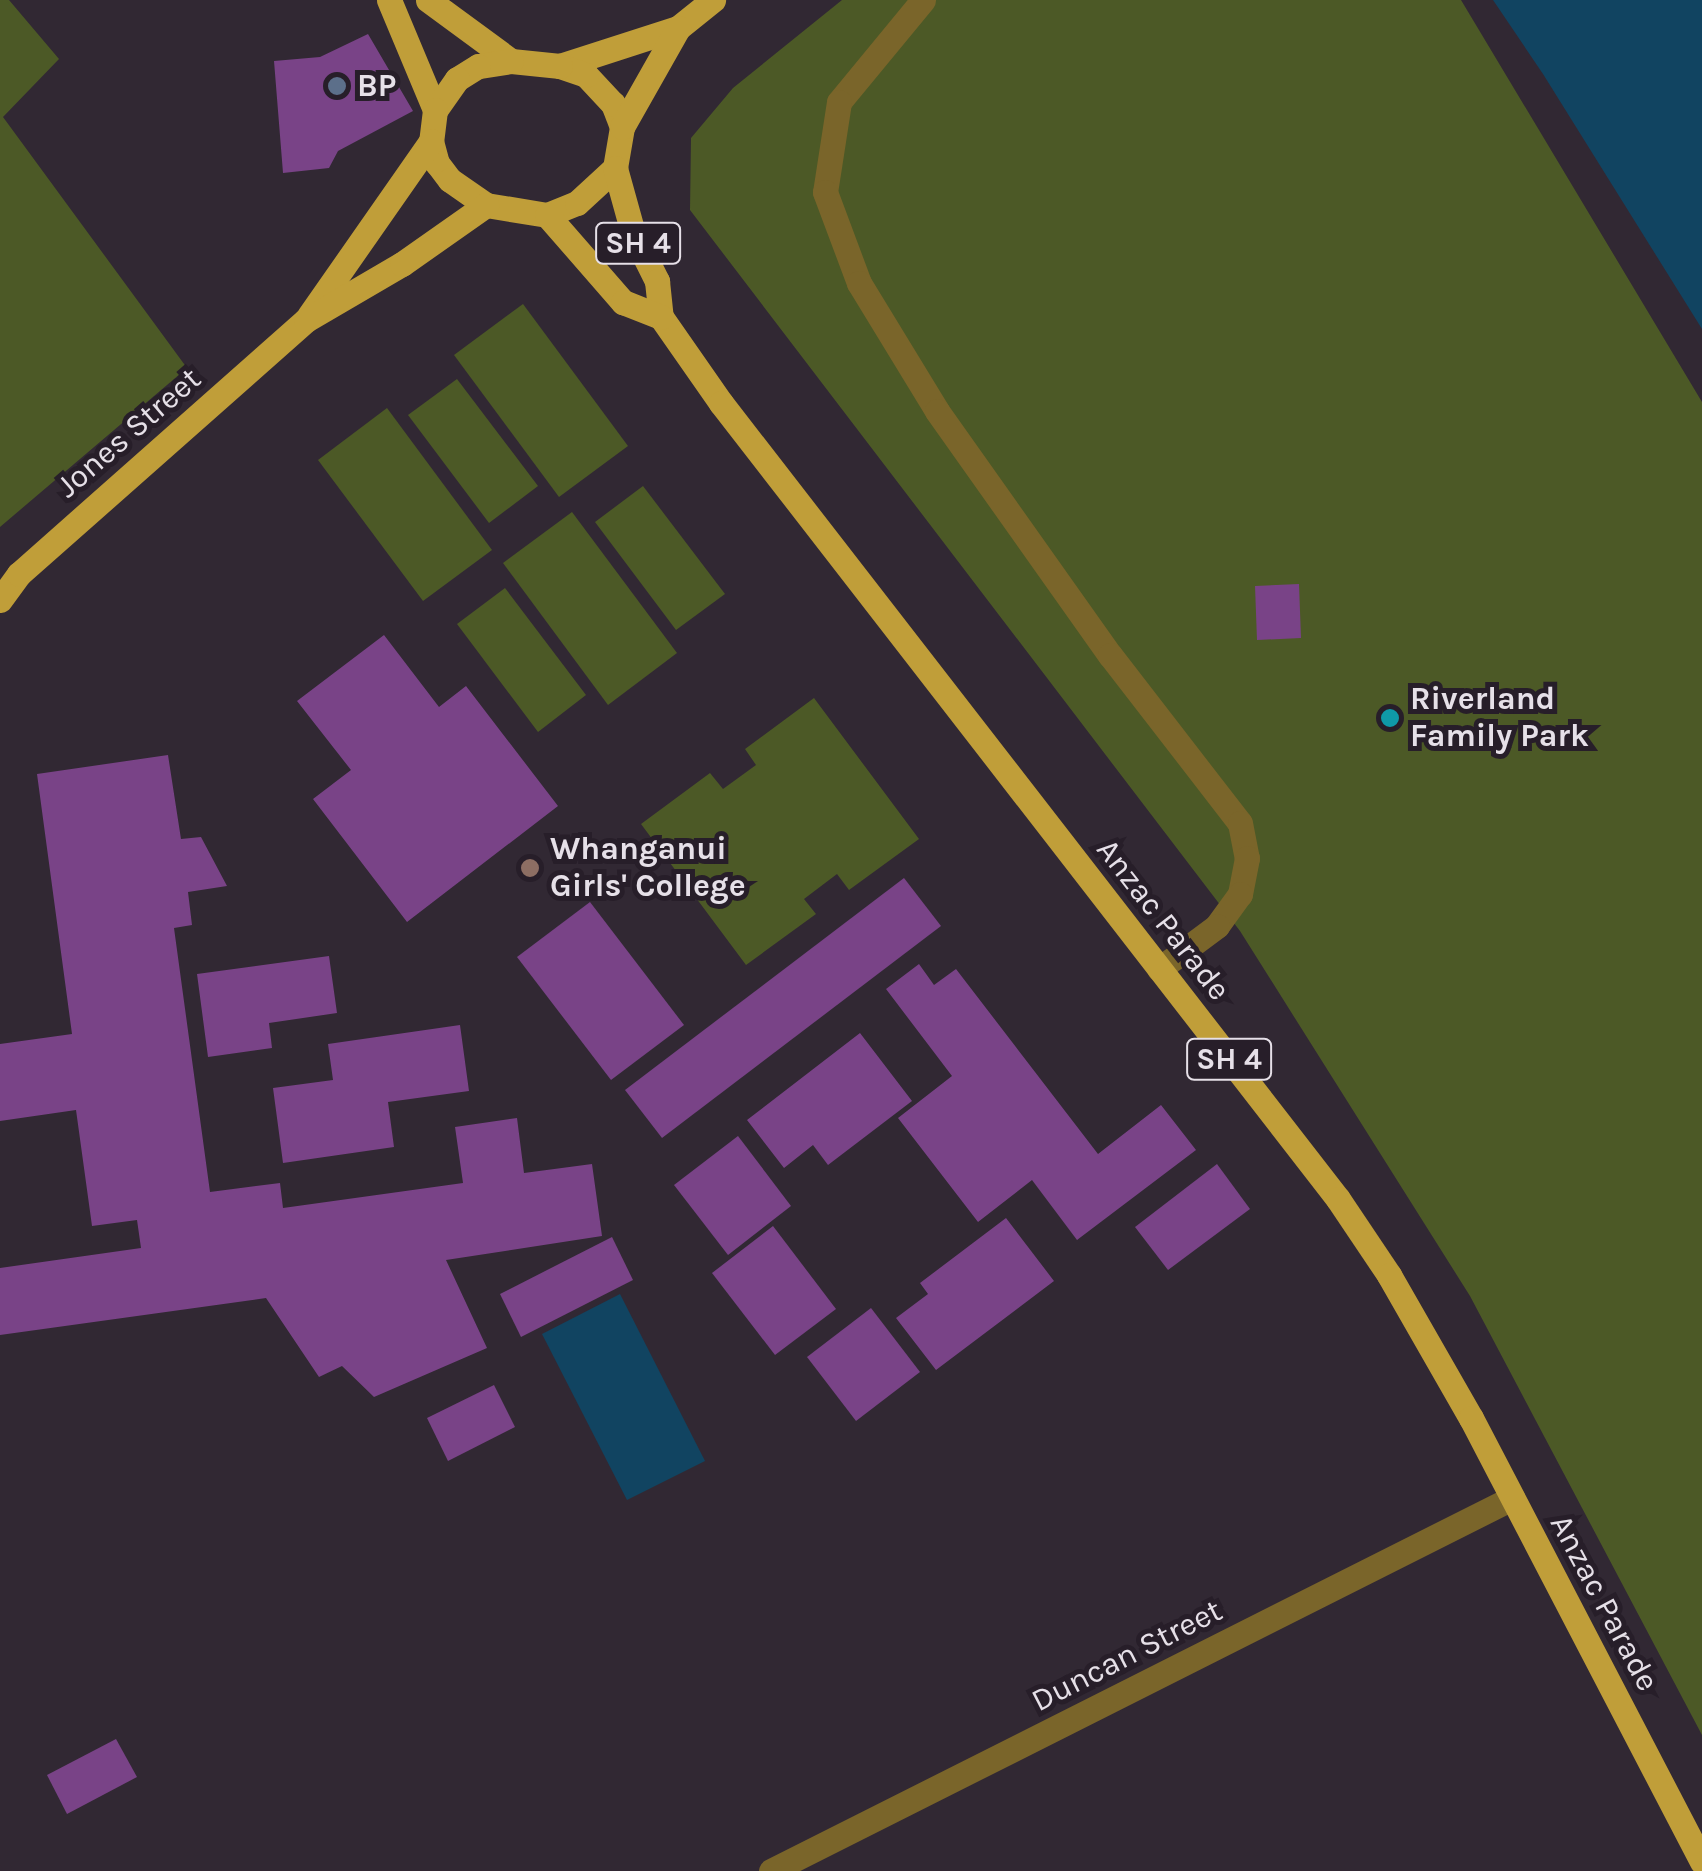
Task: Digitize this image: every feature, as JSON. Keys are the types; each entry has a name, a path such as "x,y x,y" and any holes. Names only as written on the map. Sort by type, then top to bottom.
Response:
{"main road":[{"path":"389,0 435,110 432,140"},
{"path":"428,0 511,61"},
{"path":"560,66 683,24 713,0"},
{"path":"622,127 683,24"},
{"path":"435,110 457,79 478,66 511,61 560,66 586,75 600,87 622,127"},
{"name":"SH 4","path":"432,140 438,162 450,180 486,205 547,214 577,204 615,168 622,127"},
{"name":"Jones Street","path":"306,320 432,140"},
{"name":"Anzac Parade","path":"615,168 633,234 656,280 661,318 721,403 1358,1230 1428,1340 1702,1861"},
{"name":"Jones Street","path":"0,600 19,574 306,320 402,264 486,205"},
{"name":"Anzac Parade","path":"547,214 623,302 661,318"}],"street":[{"path":"922,0 839,102 825,192 859,283 937,412 1110,655 1240,824 1247,858 1240,894 1217,926 1159,969"},
{"name":"Duncan Street","path":"771,1871 1512,1498"}],"green space":[{"path":"0,0 9,0 59,59 3,117 187,368 0,527"},
{"name":"Riverland Family Park","path":"842,0 1461,0 1702,402 1702,1735 1470,1296 1240,931 690,210 691,138 733,88"},
{"path":"523,304 628,446 559,497 454,355"},
{"path":"457,379 538,486 489,523 408,415"},
{"path":"387,408 492,550 423,601 318,460"},
{"path":"643,486 725,594 676,630 595,522"},
{"path":"572,512 677,653 608,705 503,563"},
{"path":"505,588 586,695 538,732 457,624"},
{"path":"814,698 919,839 849,890 837,874 804,899 816,914 746,965 641,824 710,773 723,789 756,765 745,749"}],"water":[{"path":"1493,0 1702,0 1702,329 1543,74"},
{"path":"620,1294 705,1461 627,1500 542,1334"}],"building":[{"name":"BP","path":"368,34 413,111 338,151 329,168 283,173 274,61 320,57"},
{"path":"1299,584 1301,638 1257,640 1255,586"},
{"path":"384,635 439,707 466,686 558,806 407,922 313,799 351,770 297,701"},
{"path":"168,755 181,839 201,837 227,886 188,892 192,925 174,928 210,1192 280,1183 283,1208 463,1183 455,1127 517,1118 524,1173 592,1164 602,1236 446,1260 487,1348 374,1397 342,1366 319,1377 266,1298 0,1335 0,1268 141,1248 137,1220 92,1226 76,1110 0,1121 0,1044 72,1034 37,774"},
{"path":"904,878 941,926 662,1138 625,1090"},
{"path":"590,902 684,1025 611,1080 517,957"},
{"path":"329,956 337,1013 269,1023 272,1048 208,1057 197,974"},
{"path":"919,964 934,985 956,969 1098,1154 1161,1105 1196,1150 1077,1240 1032,1180 978,1222 898,1118 952,1076 886,989"},
{"path":"460,1025 469,1091 388,1102 394,1147 283,1163 273,1088 333,1080 328,1044"},
{"path":"860,1033 912,1101 828,1165 813,1145 784,1168 747,1120"},
{"path":"738,1136 791,1206 728,1255 674,1185"},
{"path":"1217,1164 1250,1209 1168,1270 1135,1227"},
{"path":"1006,1218 1054,1281 936,1370 896,1318 928,1294 920,1283"},
{"path":"773,1226 836,1309 775,1355 712,1273"},
{"path":"612,1237 633,1280 521,1337 500,1294"},
{"path":"871,1308 920,1372 856,1421 807,1357"},
{"path":"494,1385 515,1427 448,1461 427,1418"},
{"path":"116,1739 137,1777 67,1814 47,1775"}],"place":[{"name":"BP","path":"337,86"},
{"name":"Riverland Family Park","path":"1390,718"},
{"name":"Whanganui Girls' College","path":"530,868"}]}
